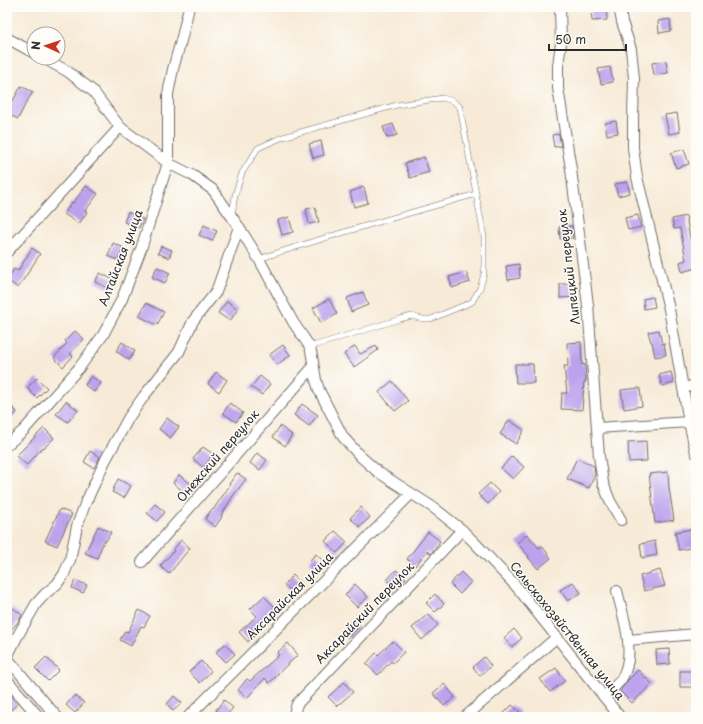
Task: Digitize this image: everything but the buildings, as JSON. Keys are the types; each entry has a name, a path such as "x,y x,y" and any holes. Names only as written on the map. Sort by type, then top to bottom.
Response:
{"street":[{"name":"Алтайская улица","path":"7,445 24,430 79,368 103,335 122,299 141,249 168,163 168,94 189,7"},
{"name":"Липецкий переулок","path":"560,7 561,43 558,66 558,88 571,169 588,305 599,456 604,483 610,501 621,520"},
{"path":"619,7 622,22 631,49 634,78 633,148 637,177 669,309 696,453"},
{"path":"7,38 26,49"},
{"name":"Сельскохозяйственная улица","path":"57,66 93,91 120,126 168,163 192,175 213,190 259,259 293,322 310,347 319,390 343,437 360,456 378,472 434,508 462,530 516,586 620,717"},
{"path":"7,252 120,126"},
{"path":"57,717 7,658 36,604 64,574 70,560 77,526 85,504 106,459 129,417 179,352 193,321 216,292 239,227"},
{"name":"Онежский переулок","path":"142,562 313,367"},
{"path":"684,388 696,385"},
{"path":"597,428 689,422"},
{"name":"Аксарайская улица","path":"188,717 411,494"},
{"name":"Аксарайский переулок","path":"294,717 297,704 462,530"},
{"path":"604,697 623,677 628,662 628,640 617,591"},
{"path":"628,640 696,634"},
{"path":"465,717 557,637"},
{"path":"7,680 39,717"}],"lane":[{"path":"232,217 242,173 258,148 283,137 397,105 443,98 453,101 460,106 484,237 484,274 480,288 472,302 431,319 422,319 412,316 310,347"},
{"path":"259,259 357,228 476,194"}]}
